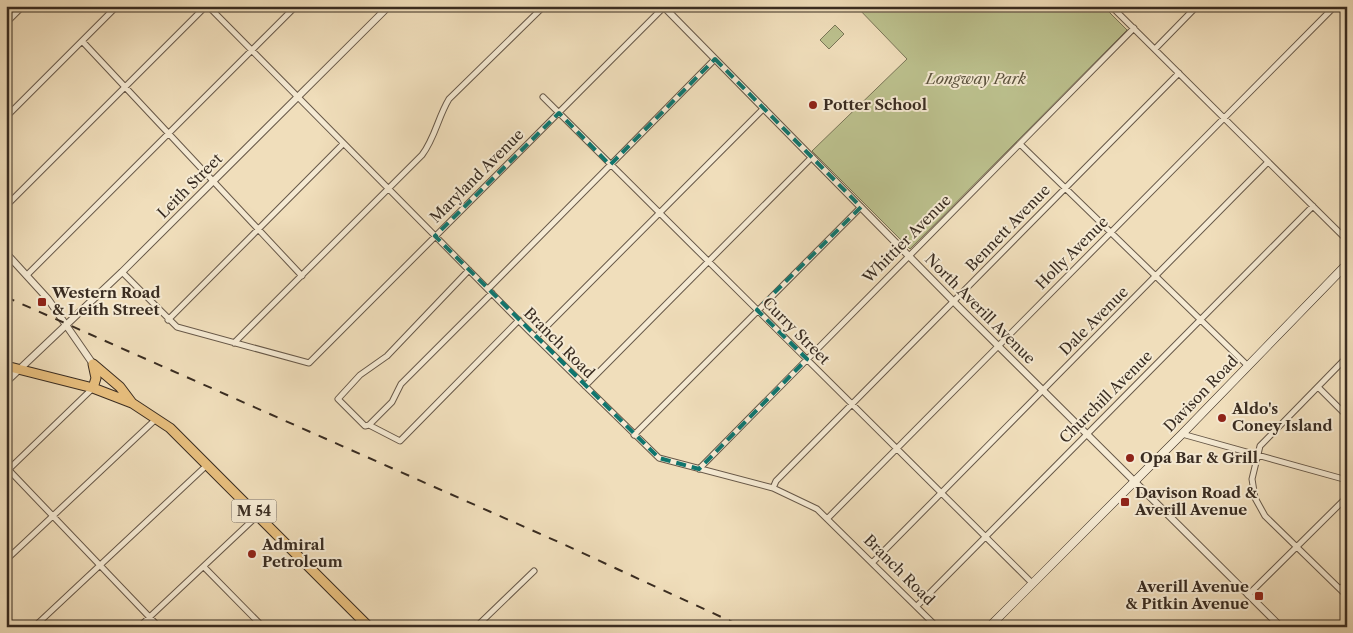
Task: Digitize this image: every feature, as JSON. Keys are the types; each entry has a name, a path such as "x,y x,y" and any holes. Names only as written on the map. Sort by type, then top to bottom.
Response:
{"main road":[{"name":"Davison Road","path":"989,627 1182,434 1347,264"},
{"path":"93,364 96,378 93,388"},
{"path":"93,364 120,388 132,403"},
{"name":"M 54","path":"6,366 93,388 132,403 170,428 369,627"}],"street":[{"path":"6,23 23,6"},
{"path":"6,117 117,6"},
{"path":"6,206 207,6"},
{"name":"Branch Road","path":"207,6 296,98 634,436 659,458 773,488 817,509 938,627"},
{"path":"27,275 296,6"},
{"name":"Leith Street","path":"6,382 122,272 389,6"},
{"path":"122,272 177,327 234,343 422,155 432,142 442,111 449,99 544,6"},
{"path":"1112,6 1347,240"},
{"path":"1155,49 1196,6"},
{"name":"Holly Avenue","path":"828,518 1335,6"},
{"name":"North Averill Avenue","path":"664,7 954,302 1281,627"},
{"name":"Maryland Avenue","path":"234,343 309,363 664,7"},
{"name":"Whittier Avenue","path":"699,469 1134,28"},
{"path":"82,41 302,276"},
{"path":"369,425 392,402 401,384 610,165 715,59"},
{"name":"Bennett Avenue","path":"773,488 776,481 1179,73"},
{"name":"Curry Street","path":"543,97 1032,583"},
{"path":"536,337 764,108"},
{"path":"168,320 343,144"},
{"path":"1020,144 1248,366"},
{"path":"584,386 812,157"},
{"name":"Dale Avenue","path":"873,562 1268,162"},
{"name":"Churchill Avenue","path":"917,606 1314,206"},
{"path":"634,436 861,207"},
{"path":"6,253 27,275 67,324 93,364"},
{"path":"469,270 388,356 360,375 338,399 365,426 369,425 400,441 519,320"},
{"path":"1347,358 1260,446 1256,454 1252,479 1255,498 1265,516 1347,596"},
{"path":"1318,387 1347,416"},
{"path":"93,388 7,469 160,627"},
{"path":"6,560 156,419"},
{"path":"1182,434 1347,480"},
{"path":"34,627 207,464"},
{"path":"1248,595 1347,497"},
{"path":"139,627 258,515"},
{"path":"204,567 263,627"},
{"path":"476,627 534,571"},
{"path":"1340,589 1347,583"}],"highlighted area":[{"path":"715,59 861,207 757,310 807,359 699,469 659,458 435,236 559,113 610,165"}],"green space":[{"name":"Longway Park","path":"856,6 1103,6 1127,30 910,249 812,151 907,59"},
{"path":"835,25 844,34 829,49 820,40"}],"railway":[{"path":"6,297 563,544 743,627"}],"place":[{"name":"Potter School","path":"813,105"},
{"name":"Western Road & Leith Street","path":"42,302"},
{"name":"Aldo's Coney Island","path":"1222,418"},
{"name":"Opa Bar & Grill","path":"1130,458"},
{"name":"Davison Road & Averill Avenue","path":"1125,502"},
{"name":"Admiral Petroleum","path":"252,554"},
{"name":"Averill Avenue & Pitkin Avenue","path":"1259,596"}]}
